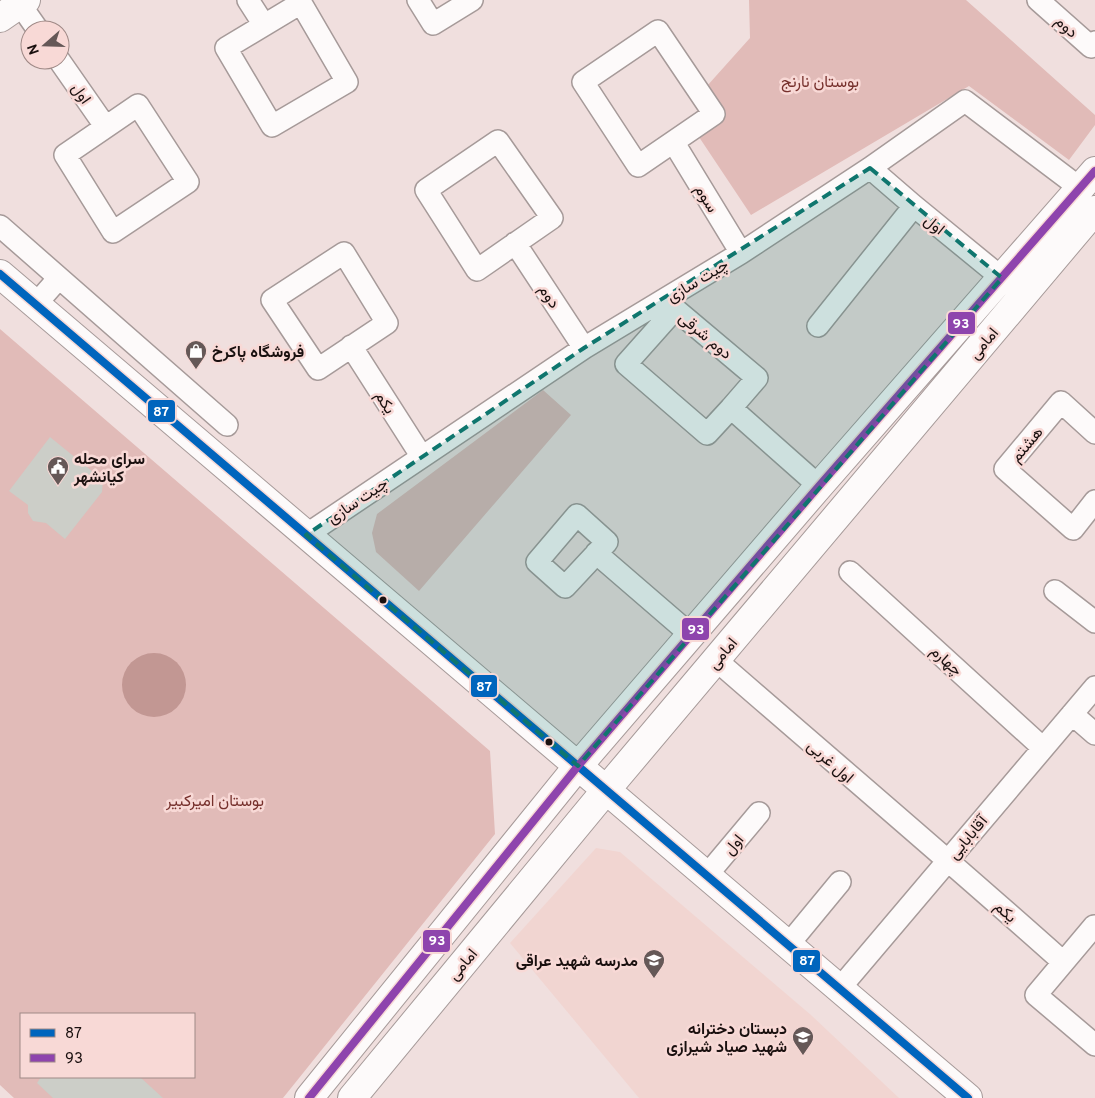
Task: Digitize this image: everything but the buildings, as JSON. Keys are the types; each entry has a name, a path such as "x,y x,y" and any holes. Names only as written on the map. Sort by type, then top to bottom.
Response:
{"main road":[{"name":"امامی","path":"309,1098 578,766 818,486 1087,180"},
{"name":"امامی","path":"352,1098 606,790 1095,210"},
{"path":"0,274 968,1098"},
{"path":"692,635 716,660"}],"street":[{"path":"248,0 264,24"},
{"path":"418,0 432,24 472,0"},
{"name":"دوم","path":"1038,0 1091,47 1095,42"},
{"path":"301,2 347,82 272,126 226,48 264,24 301,2"},
{"path":"16,6 29,20"},
{"path":"658,32 714,114 674,143 638,166 583,82 658,32"},
{"name":"اول","path":"66,70 105,126"},
{"name":"چیت سازی","path":"306,534 584,348 741,252 870,168 964,101 1087,180"},
{"path":"138,105 188,182 113,232 65,155 105,126 138,105"},
{"path":"498,141 552,218 515,243 477,270 426,190 498,141"},
{"name":"سوم","path":"674,143 741,252"},
{"name":"اول","path":"870,168 1002,278"},
{"path":"818,326 914,206"},
{"path":"0,226 58,279 227,425"},
{"name":"دوم","path":"515,243 584,348"},
{"path":"344,253 387,323 351,346 318,369 272,300 344,253"},
{"path":"36,304 58,279"},
{"name":"دوم شرقی","path":"676,310 757,378 731,408 707,434 626,364 676,310"},
{"name":"یکم","path":"351,346 422,458"},
{"name":"هشتم","path":"1095,433 1061,402 1005,469 1072,530 1095,501"},
{"path":"731,408 818,486"},
{"path":"596,553 692,635"},
{"name":"چهارم","path":"850,572 1043,748"},
{"path":"1055,591 1095,622"},
{"name":"اول غربی","path":"716,660 864,790 949,860"},
{"name":"آقابابایی","path":"840,988 1095,687"},
{"path":"1072,714 1095,734"},
{"name":"اول","path":"707,875 759,813"},
{"name":"یکم","path":"949,860 1063,962"},
{"path":"788,945 840,882"},
{"path":"1095,926 1036,995 1095,1045"}],"highlighted area":[{"path":"870,168 1002,278 578,766 306,535 584,348"}],"shaded area":[{"path":"154,653 172,659 180,667 186,685 180,703 172,711 154,717 136,711 128,703 122,685 128,667 136,659"},
{"name":"مدرسه شهید عراقی","path":"596,848 620,852 811,1015 899,1098 639,1098 510,943"}],"green space":[{"name":"بوستان نارنج","path":"749,0 966,0 1095,115 1095,125 1069,160 969,86 751,215 697,134 707,86 750,38"},
{"name":"بوستان امیرکبیر","path":"0,329 490,751 495,834 283,1098 14,1098 0,1085"},
{"path":"543,390 571,415 419,591 376,552 372,533 377,514"}],"transit line":[{"name":"93","path":"309,1098 578,766 819,486 1095,171"},
{"name":"87","path":"0,274 968,1098"}],"place":[{"name":"فروشگاه پاکرخ","path":"196,370"},
{"name":"سرای محله کیانشهر","path":"58,486"},
{"name":"مدرسه شهید عراقی","path":"654,979"},
{"name":"دبستان دخترانه شهید صیاد شیرازی","path":"803,1056"}]}
